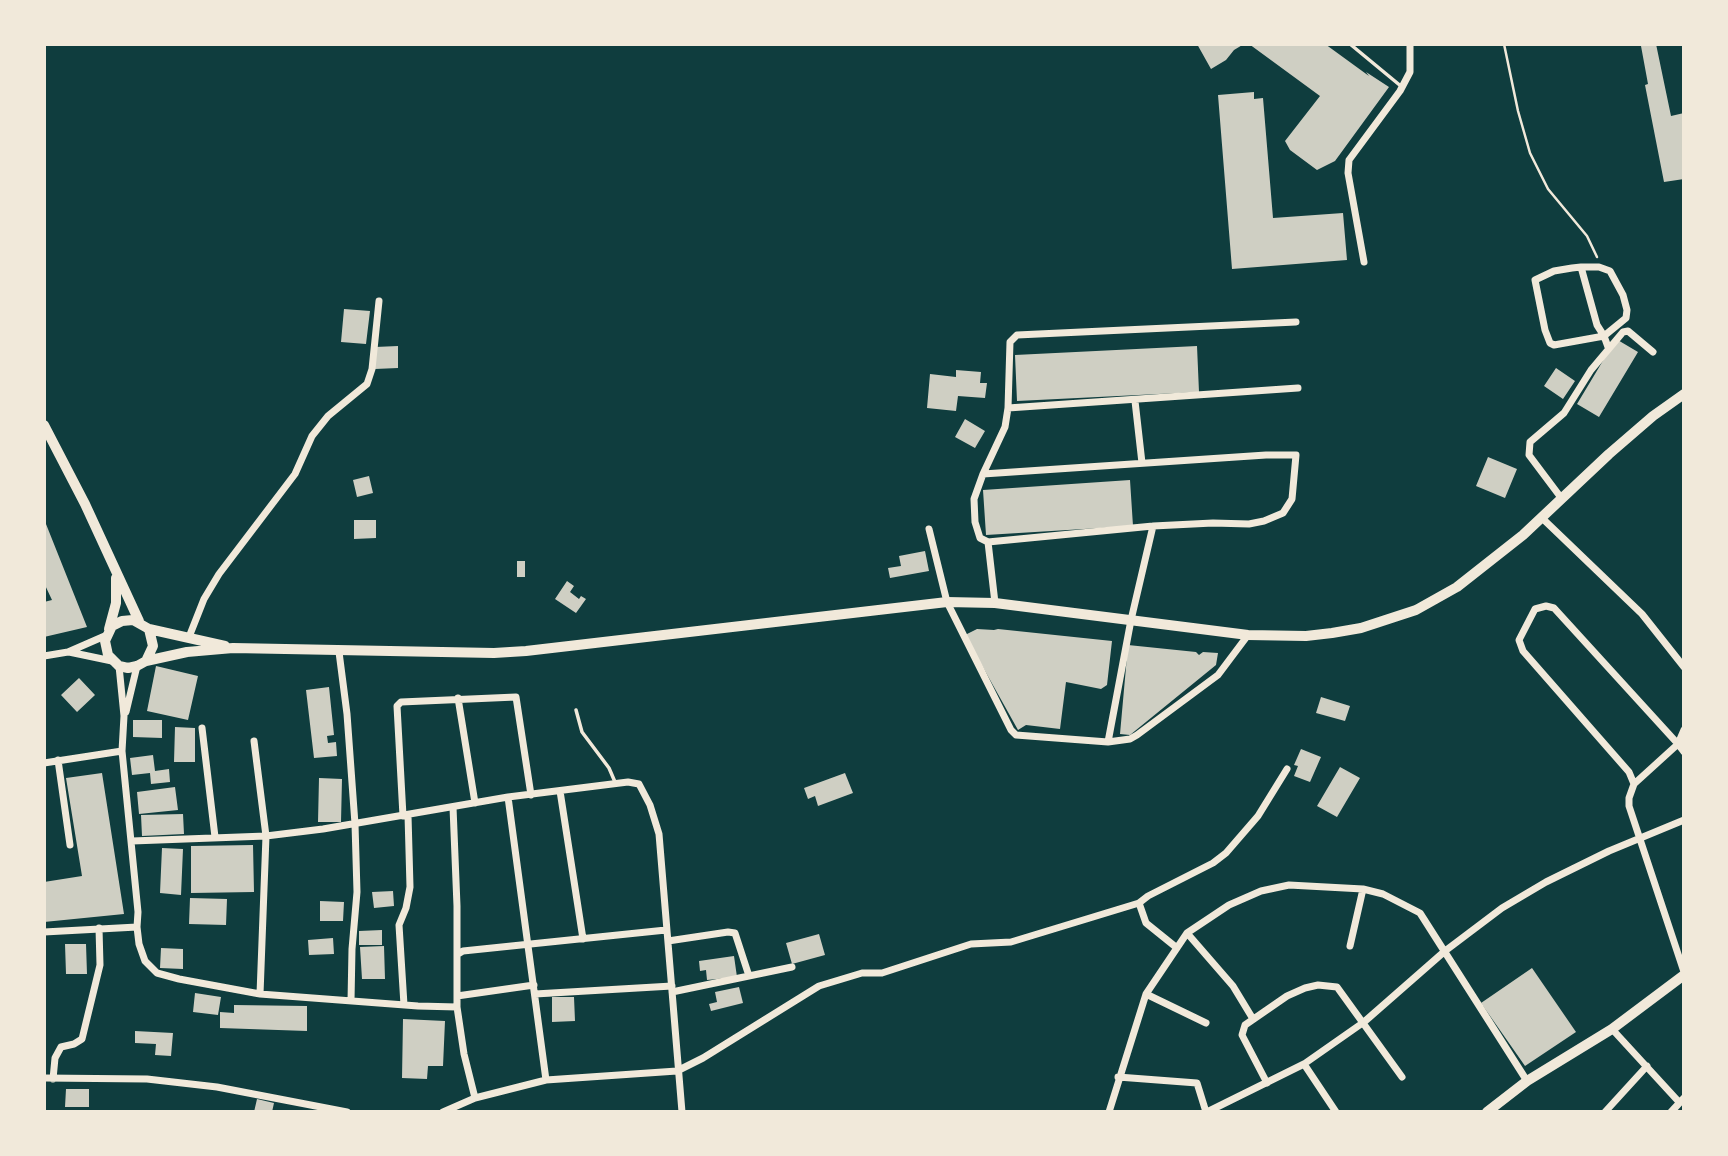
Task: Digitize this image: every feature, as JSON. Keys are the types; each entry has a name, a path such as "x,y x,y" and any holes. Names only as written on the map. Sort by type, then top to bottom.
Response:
{"street":[{"path":"1364,262 1348,173 1349,160 1402,86 1409,72 1410,44"},
{"path":"1581,267 1597,325 1608,347"},
{"path":"1599,267 1610,271 1623,295 1628,310 1626,318 1604,336 1553,345 1545,330 1535,280 1554,271 1599,267"},
{"path":"189,637 204,598 219,574 295,474 312,436 328,416 367,384 372,369 379,302"},
{"path":"983,474 1266,454 1296,455 1292,499 1283,513 1249,524 1153,526 988,542 980,538 975,522 974,499 983,474 1005,428 1010,342 1017,335 1296,322"},
{"path":"1562,499 1529,455 1530,442 1564,413 1608,347 1623,332 1628,331 1654,352"},
{"path":"1008,408 1298,388"},
{"path":"68,652 116,663 141,664 187,652 233,648 339,652 515,652 947,602 995,603 1248,635 1332,633 1371,625 1416,610 1457,587 1488,565 1618,446 1684,394"},
{"path":"1135,401 1142,463"},
{"path":"45,428 85,503 139,621 149,629 233,648"},
{"path":"1542,518 1642,614 1684,667"},
{"path":"1108,742 1131,620 1153,526"},
{"path":"929,529 947,602 1011,730 1016,735 1108,742 1130,739 1218,675 1248,635"},
{"path":"988,542 995,603"},
{"path":"116,574 116,603 106,649 116,663 124,716 122,751 132,841 137,928 145,961 157,973 260,994 457,1007"},
{"path":"1634,785 1627,769 1523,651 1519,640 1535,609 1546,606 1554,608 1684,752"},
{"path":"44,656 68,652 108,633 122,621 139,621"},
{"path":"124,716 141,664 153,646 149,629"},
{"path":"339,652 347,714 355,824 357,892 351,1001"},
{"path":"404,1005 399,925 408,902 410,887 398,703 516,697 531,794"},
{"path":"458,698 475,803"},
{"path":"202,728 215,837"},
{"path":"1487,1112 1528,1081 1612,1029 1684,974 1638,839 1629,798 1634,785 1678,744 1684,730"},
{"path":"254,741 266,836 260,994"},
{"path":"44,763 122,751"},
{"path":"58,760 70,845"},
{"path":"443,1112 475,1098 547,1080 677,1071 703,1058 819,986 862,973 882,973 925,957 979,942 1011,942 1139,903 1213,863 1226,853 1258,816 1287,769"},
{"path":"132,841 266,836 355,824 508,797 616,783 639,784 650,805 659,834 682,1112"},
{"path":"560,791 583,939"},
{"path":"508,797 547,1080"},
{"path":"453,807 457,1007 464,1054 475,1098"},
{"path":"1118,1077 1197,1083 1206,1112 1304,1064 1364,1021 1445,951 1502,908 1546,882 1684,820"},
{"path":"1109,1112 1146,994 1177,948 1188,933 1229,905 1273,887 1319,885 1363,889 1383,894 1420,913 1528,1081"},
{"path":"1350,946 1363,889"},
{"path":"1139,903 1146,923 1177,948"},
{"path":"53,1079 55,1058 61,1047 82,1039 100,965 99,928"},
{"path":"44,932 137,928"},
{"path":"458,954 463,951 666,930"},
{"path":"668,941 735,933 749,976"},
{"path":"1188,933 1233,986 1253,1019"},
{"path":"535,994 672,989 792,967"},
{"path":"457,996 534,985"},
{"path":"1267,1083 1242,1035 1245,1025 1295,992 1311,986 1326,985 1337,987 1402,1077"},
{"path":"1146,994 1206,1023"},
{"path":"1612,1029 1682,1100 1671,1112"},
{"path":"1304,1064 1336,1112"},
{"path":"1605,1112 1647,1066"},
{"path":"44,1078 147,1079 205,1085 347,1112"}],"lane":[{"path":"1350,44 1402,86"},
{"path":"576,710 582,732 609,768 616,783"}],"path":[{"path":"1504,44 1530,153 1548,189 1587,236 1599,267"}],"building":[{"path":"1197,44 1244,44 1211,69"},
{"path":"1249,44 1325,44 1389,87 1335,161 1317,170 1290,150 1285,141 1320,96"},
{"path":"1656,44 1671,116 1684,113 1684,179 1664,182 1645,85 1648,84 1641,46"},
{"path":"1254,92 1254,99 1263,98 1273,218 1343,213 1347,260 1232,269 1218,95"},
{"path":"344,309 370,311 366,344 341,342"},
{"path":"1616,339 1638,352 1599,417 1577,404"},
{"path":"398,346 398,368 375,369 375,347"},
{"path":"1197,346 1199,392 1017,401 1015,355"},
{"path":"1556,368 1575,381 1563,399 1544,386"},
{"path":"956,370 981,372 980,383 987,383 985,398 958,396 956,411 927,408 930,374 956,377"},
{"path":"965,419 985,431 975,448 955,437"},
{"path":"1488,457 1517,469 1505,498 1476,486"},
{"path":"369,476 373,493 357,497 353,480"},
{"path":"1130,480 1133,526 986,535 983,490"},
{"path":"44,519 87,627 44,637 44,602 52,600 44,583"},
{"path":"354,520 376,520 376,538 354,539"},
{"path":"925,551 929,571 890,578 888,568 901,566 899,556"},
{"path":"517,561 525,561 525,577 517,577"},
{"path":"567,581 574,586 570,592 579,599 581,596 586,599 576,613 555,599"},
{"path":"977,629 1112,641 1107,685 1101,689 1066,682 1060,729 1026,725 1018,730 965,635"},
{"path":"1128,645 1196,652 1199,655 1203,652 1218,653 1216,665 1130,735 1120,734"},
{"path":"156,666 198,676 188,720 147,711"},
{"path":"79,678 95,695 77,712 61,695"},
{"path":"329,687 334,735 327,736 328,743 336,742 337,756 314,758 306,690"},
{"path":"1321,697 1350,706 1345,721 1316,713"},
{"path":"133,720 162,720 162,738 133,737"},
{"path":"175,727 195,728 195,762 174,762"},
{"path":"1301,749 1321,757 1310,782 1294,776 1298,766 1294,765"},
{"path":"153,755 155,771 169,769 170,782 151,784 150,773 132,775 130,758"},
{"path":"1340,767 1360,778 1337,817 1317,806"},
{"path":"102,773 124,914 44,922 44,882 82,876 66,778"},
{"path":"845,773 853,793 818,806 815,796 808,799 804,788"},
{"path":"319,778 342,779 341,822 318,822"},
{"path":"175,787 178,810 139,814 137,792"},
{"path":"183,814 184,834 142,836 141,815"},
{"path":"253,845 254,892 191,893 191,846"},
{"path":"162,848 183,849 181,895 160,893"},
{"path":"393,891 394,906 374,908 372,892"},
{"path":"190,898 227,899 226,925 189,924"},
{"path":"320,901 344,902 343,921 320,921"},
{"path":"382,930 382,945 359,945 359,931"},
{"path":"819,934 825,955 792,964 786,943"},
{"path":"333,938 334,954 309,955 308,940"},
{"path":"65,944 86,944 87,974 66,974"},
{"path":"384,946 385,979 362,979 360,947"},
{"path":"161,948 183,949 183,969 160,968"},
{"path":"734,956 737,977 707,980 706,970 700,971 699,961"},
{"path":"1532,968 1576,1032 1525,1066 1481,1003"},
{"path":"739,987 743,1003 711,1011 709,1004 717,1002 715,992"},
{"path":"195,993 221,997 218,1015 193,1012"},
{"path":"552,997 574,997 575,1021 552,1022"},
{"path":"234,1005 307,1006 307,1031 220,1028 220,1012 234,1013"},
{"path":"403,1019 445,1021 443,1066 428,1066 427,1079 402,1078"},
{"path":"135,1031 173,1033 171,1056 155,1055 156,1044 135,1043"},
{"path":"66,1089 89,1089 89,1107 65,1107"},
{"path":"257,1099 274,1103 272,1112 254,1112"}]}
